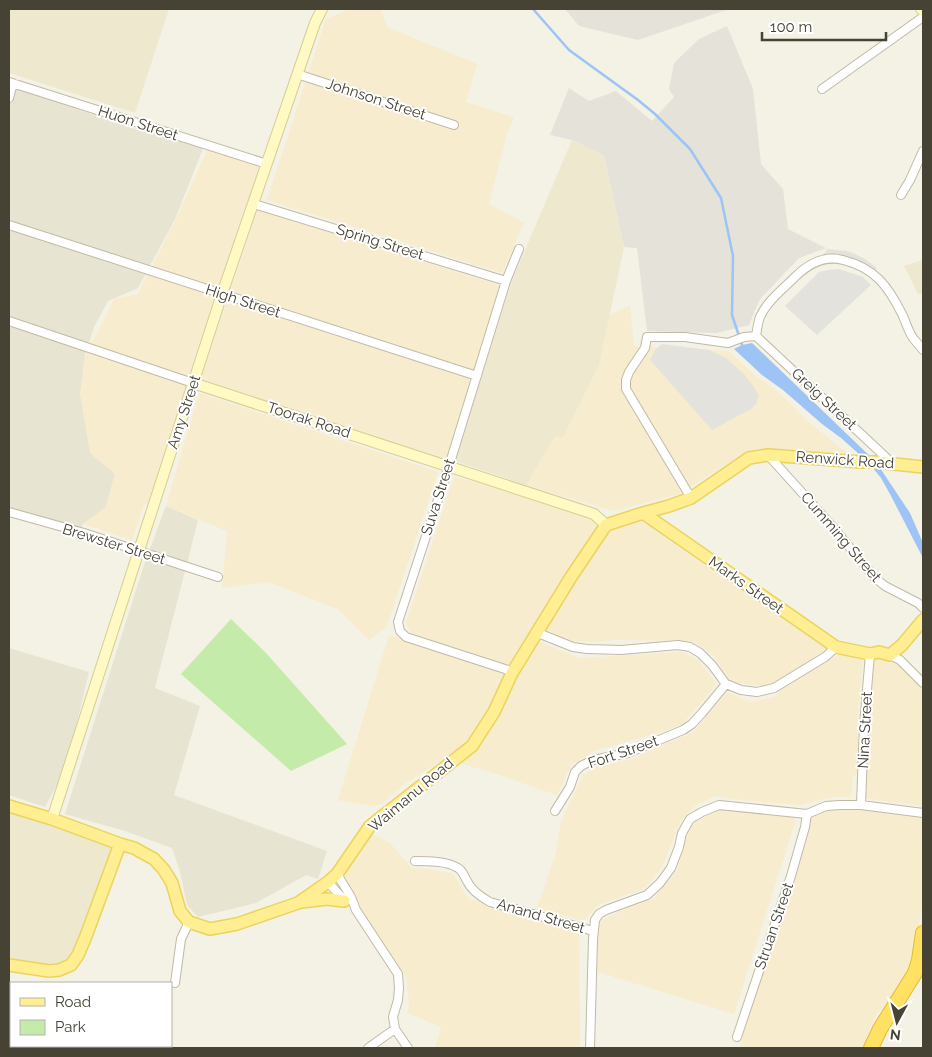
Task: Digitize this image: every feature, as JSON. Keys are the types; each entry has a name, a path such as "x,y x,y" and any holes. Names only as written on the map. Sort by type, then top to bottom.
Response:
{"highway":[{"path":"871,1048 880,1029 915,973 923,933"}],"main road":[{"name":"Amy Street","path":"52,819 222,294 314,23 322,9"},
{"name":"Toorak Road","path":"193,383 594,514 606,525"},
{"name":"Renwick Road","path":"768,455 923,466"},
{"path":"606,525 691,498 748,458 768,455"},
{"name":"Marks Street","path":"643,513 836,647 870,654 878,652 890,655"},
{"name":"Waimanu Road","path":"189,922 210,929 237,924 298,903 337,874 370,826 472,746 494,712 512,673 571,577 606,525"},
{"path":"890,655 902,645 923,620"},
{"path":"9,806 134,848 154,859 172,883 180,911 189,922"},
{"path":"9,965 49,971 59,970 71,965 78,955 86,936 120,844"},
{"path":"298,903 328,899 344,901"}],"street":[{"path":"822,89 923,17"},
{"name":"Johnson Street","path":"297,74 454,125"},
{"path":"9,98 11,82"},
{"name":"Huon Street","path":"11,82 267,164"},
{"path":"901,195 923,151"},
{"name":"Spring Street","path":"254,204 506,281"},
{"name":"High Street","path":"9,225 476,376"},
{"name":"Suva Street","path":"512,673 508,670 406,637 400,630 398,622 449,466 506,281 519,249"},
{"path":"691,498 626,389 626,380 629,372 645,348 647,337 685,337 728,343 756,336 760,318 767,305 804,268 830,258 863,266 881,279 902,314 913,338 923,350"},
{"name":"Toorak Road","path":"9,321 193,383"},
{"name":"Greig Street","path":"756,336 892,463"},
{"name":"Cumming Street","path":"768,455 832,526 874,577 885,586 923,608"},
{"name":"Brewster Street","path":"9,512 84,533 218,577"},
{"path":"538,632 573,647 587,649 621,650 678,646 690,647 700,653 712,665 726,684 741,690 757,692 774,688 825,657 836,647"},
{"name":"Nina Street","path":"861,805 864,725 870,654"},
{"path":"890,655 900,660 923,683"},
{"name":"Fort Street","path":"555,811 570,787 575,772 581,766 594,760 628,753 683,730 692,724 726,684"},
{"path":"590,1048 593,931 595,920 599,914 606,910 647,895 660,883 670,868 679,847 682,833 690,819 719,805 807,814 826,806 861,805 923,813"},
{"name":"Struan Street","path":"737,1037 791,876 807,814"},
{"name":"Anand Street","path":"415,860 436,862 458,868 475,891 490,902 593,931"},
{"path":"337,874 351,897 356,910 398,974 398,1000 393,1018 395,1029 408,1048"},
{"path":"328,882 344,901 356,910"},
{"path":"176,983 181,939 189,922"},
{"path":"368,1048 395,1029"}],"shaded area":[{"path":"9,9 169,9 135,113 9,73"},
{"path":"350,9 381,9 387,27 477,64 466,102 514,117 507,133 489,204 524,223 502,273 267,200 326,19"},
{"path":"565,9 729,9 638,40 579,26"},
{"path":"727,26 753,89 761,164 783,189 788,229 826,248 799,258 760,299 749,325 717,333 647,331 637,248 624,247 604,156 572,140 550,135 569,88 589,101 616,91 652,121 674,97 669,89 674,63 699,39"},
{"path":"9,85 128,127 179,138 204,146 175,219 138,288 108,301 94,327 86,352 80,395 115,474 106,507 83,524 81,532 9,507"},
{"path":"572,140 604,156 624,247 599,365 563,438 555,436 526,485 455,461 511,283"},
{"path":"209,146 264,166 149,505 144,504 132,540 83,524 106,507 115,474 90,453 80,395 85,353 114,299 138,294 175,221"},
{"path":"258,210 504,287 449,462 200,379"},
{"path":"827,249 847,251 855,254 877,268 872,273 863,266 821,260"},
{"path":"923,260 923,293 918,294 904,266"},
{"path":"839,269 863,277 871,285 817,335 785,306 819,272"},
{"path":"630,306 634,346 728,351 756,376 777,391 810,423 847,453 767,450 744,453 679,494 613,511 526,485 555,435 563,438 599,365 609,315"},
{"path":"662,344 709,350 726,358 743,373 754,387 759,396 756,404 751,409 712,430 650,360 655,350"},
{"path":"199,393 438,472 387,626 369,640 338,609 268,582 222,588 227,531 166,506"},
{"path":"454,477 521,492 597,518 602,527 511,668 412,635 406,622"},
{"path":"166,506 198,520 155,688 200,706 174,795 327,851 318,879 306,875 256,903 198,917 187,905 180,871 172,848 125,831 65,814 144,565"},
{"path":"641,521 826,648 797,673 770,687 731,682 714,656 694,641 571,641 543,629 569,584 615,524"},
{"path":"389,635 508,670 502,685 471,741 403,785 382,804 374,806 338,800"},
{"path":"536,640 579,658 682,652 698,660 717,684 683,723 668,730 594,751 571,765 557,795 453,761 476,745"},
{"path":"9,648 89,672 66,768 45,807 9,795"},
{"path":"838,655 863,658 857,725 864,725 863,776 853,775 851,797 833,797 798,805 716,796 696,805 681,820 661,869 643,889 597,905 584,921 537,908 556,853 561,821 583,775 594,768 633,758 693,732 727,692 750,702 775,697 785,685"},
{"path":"872,657 890,658 902,666 923,688 922,806 863,798"},
{"path":"9,809 110,841 119,849 75,953 69,962 51,967 9,962"},
{"path":"858,809 923,818 923,897 912,970 896,996 876,1014 862,1048 740,1048 751,997 806,817 824,811"},
{"path":"720,810 797,816 734,1014 595,971 597,923 634,904 652,900 677,871 687,834 694,823"},
{"path":"368,832 389,842 412,868 453,874 469,899 579,934 580,1048 435,1048 441,1027 408,1013 409,1001 406,976 336,876"}],"green space":[{"path":"231,619 266,653 347,744 291,771 181,674"}],"water":[{"path":"752,343 876,462 910,513 923,543 923,558 881,478 868,462 783,390 762,375 734,349"}],"waterway":[{"path":"533,9 569,50 638,100 690,149 721,198 733,256 732,315 742,345"}]}
